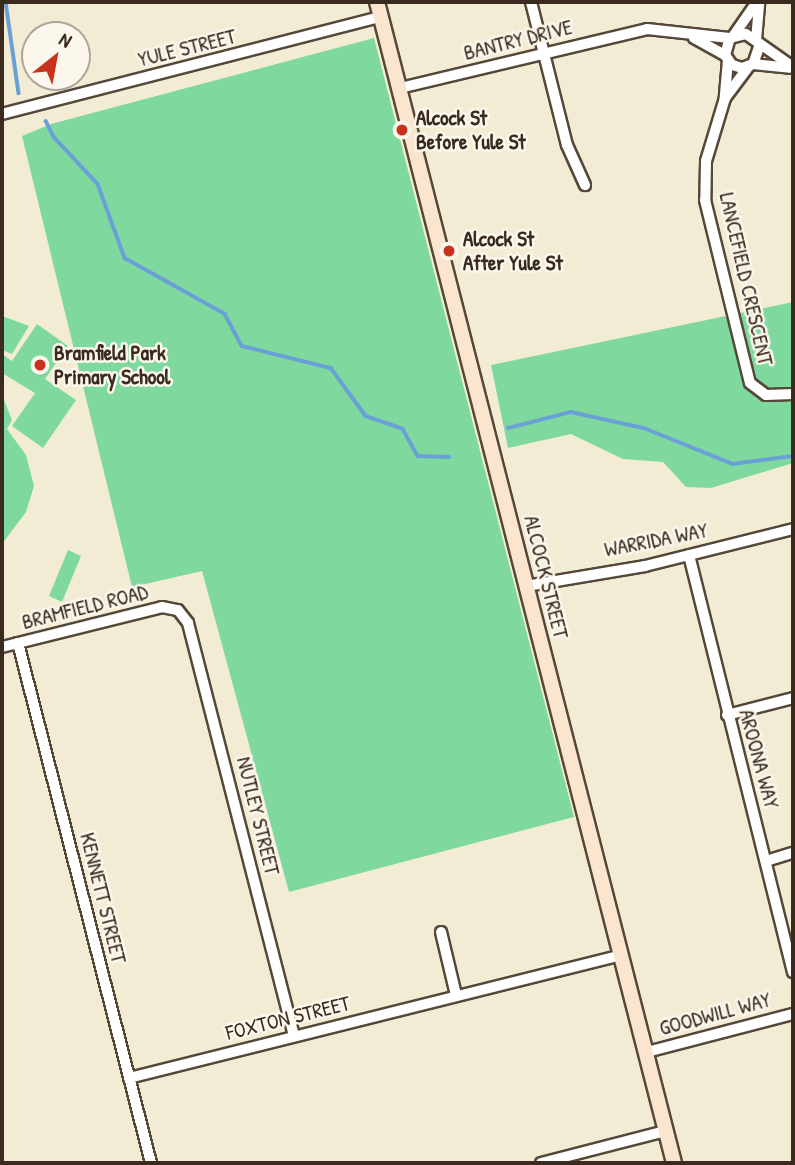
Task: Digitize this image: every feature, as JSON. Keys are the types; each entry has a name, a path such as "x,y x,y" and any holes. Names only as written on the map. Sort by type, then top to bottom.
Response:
{"main road":[{"name":"ALCOCK STREET","path":"377,2 674,1163"}],"street":[{"path":"531,2 567,145 585,185"},
{"path":"758,2 732,37 726,58 736,67 751,65 793,68"},
{"path":"751,65 757,44 758,2"},
{"name":"YULE STREET","path":"2,114 381,17"},
{"name":"BANTRY DRIVE","path":"400,89 647,29 732,37"},
{"name":"BANTRY DRIVE","path":"687,34 726,58"},
{"path":"732,37 746,34 793,68"},
{"name":"LANCEFIELD CRESCENT","path":"726,58 725,99 706,161 705,200 750,383 766,395 793,394"},
{"name":"LANCEFIELD CRESCENT","path":"725,99 751,65"},
{"name":"WARRIDA WAY","path":"526,586 689,555 793,529"},
{"name":"AROONA WAY","path":"689,555 793,972"},
{"name":"BRAMFIELD ROAD","path":"2,647 162,607 178,610"},
{"name":"NUTLEY STREET","path":"178,610 188,623 294,1035"},
{"name":"KENNETT STREET","path":"18,643 150,1163"},
{"path":"727,715 793,698"},
{"path":"766,861 793,853"},
{"path":"441,932 456,995"},
{"name":"FOXTON STREET","path":"129,1078 622,955"},
{"name":"GOODWILL WAY","path":"647,1052 793,1014"},
{"path":"541,1163 666,1131"}],"green space":[{"path":"374,38 574,817 289,892 202,571 132,587 22,136 51,124"},
{"path":"793,302 793,463 711,488 686,487 663,462 623,459 571,434 508,448 491,365"},
{"path":"2,316 29,326 12,354 2,350"},
{"path":"37,324 68,346 45,379 76,400 43,448 12,426 35,393 2,373 2,354 12,361"},
{"path":"2,395 12,420 7,429 26,455 34,486 26,512 2,544"},
{"path":"68,550 81,556 62,602 49,596"}],"waterway":[{"path":"6,2 19,93"},
{"path":"46,121 54,137 98,184 125,258 225,314 242,346 331,368 366,416 403,429 418,456 449,457"},
{"path":"508,428 571,412 644,428 733,464 793,456"}],"place":[{"name":"Alcock St Before Yule St","path":"402,130"},
{"name":"Alcock St After Yule St","path":"449,251"},
{"name":"Bramfield Park Primary School","path":"40,365"}]}
